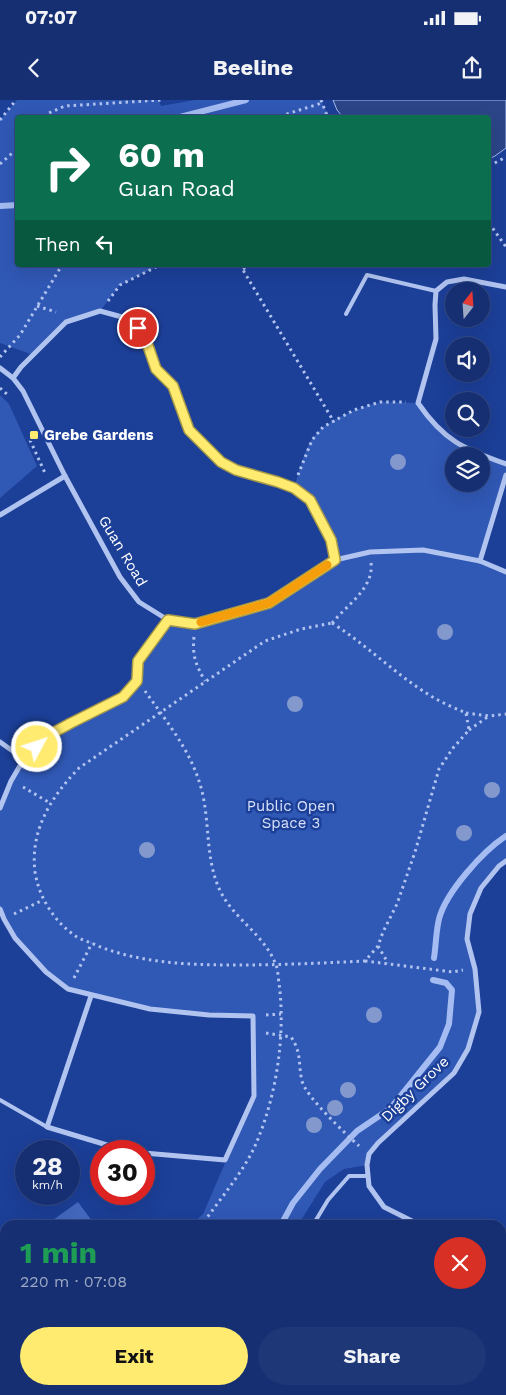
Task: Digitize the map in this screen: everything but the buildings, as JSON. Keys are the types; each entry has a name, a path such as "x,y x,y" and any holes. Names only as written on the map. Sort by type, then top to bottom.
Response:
{"street":[{"path":"506,287 464,279 447,282 436,291 436,339 418,403 431,421 448,437 470,451 506,464"},
{"path":"13,378 21,367 66,322 100,311 122,317 138,328 147,343 156,369 173,386 189,430 221,462 236,470 294,488 310,500 331,540 335,560"},
{"name":"Guan Road","path":"0,368 13,378 23,391 65,476 120,577 139,602 168,620 195,624 269,603 335,560 370,552 423,550 480,561 506,572"},
{"path":"480,561 506,475"},
{"path":"0,516 65,476"},
{"path":"0,808 11,781 24,759 49,735 123,697 137,681 138,661 168,620"},
{"path":"0,742 24,759"},
{"name":"Digby Grove","path":"368,1176 369,1154 378,1143 454,1073 468,1049 479,1012 475,969 467,939 470,914 481,888 499,866 506,861"},
{"path":"0,909 15,938 46,972 68,989 150,1010 209,1015 253,1016 254,1096 224,1160 155,1154"},
{"path":"90,1140 46,1127 91,996"},
{"path":"368,1176 369,1186 384,1207 410,1220"}],"lane":[{"path":"346,314 367,275 436,291"},
{"path":"0,1100 46,1127"},
{"path":"316,1220 328,1200 349,1176 368,1176"}],"path":[{"path":"0,120 16,100"},
{"path":"47,115 65,106 162,100"},
{"path":"282,115 322,101 327,115"},
{"path":"0,164 15,151"},
{"path":"491,165 506,157"},
{"path":"491,226 506,247"},
{"path":"0,357 20,335 61,267"},
{"path":"100,311 120,285 156,267"},
{"path":"247,267 243,269 334,422"},
{"path":"0,388 12,400"},
{"path":"294,488 312,440 323,428 354,410 380,402 418,403"},
{"path":"27,434 50,484"},
{"path":"370,552 372,572 368,583 332,623 301,629 265,641 79,768 61,786 50,803 38,833 33,856 37,881 43,900 56,917 74,935 111,951 152,961 188,965 276,965 365,961 453,972"},
{"path":"332,623 351,635 394,670 431,696 466,713 489,716 506,714"},
{"path":"195,624 193,649 195,663 205,681"},
{"path":"137,681 180,743 198,778 207,818 210,855 218,885 229,907 265,945 276,965 281,997 280,1034 274,1086 266,1115 254,1148 229,1188 206,1220"},
{"path":"466,713 469,730"},
{"path":"365,961 378,946 397,904 416,852 439,769 453,748 469,730 489,716"},
{"path":"11,781 50,803"},
{"path":"4,919 43,900"},
{"path":"68,989 92,943"},
{"path":"378,946 388,963"},
{"path":"253,1032 280,1034 291,1037 298,1046 303,1084 337,1126 357,1144"}],"green space":[{"path":"17,100 159,100 161,106 195,100 321,100 328,115 15,115 15,267 156,267 120,285 100,311 66,322 33,355 0,343 0,120"},
{"path":"0,395 9,404 37,466 0,498"},
{"name":"Public Open Space 3","path":"380,402 418,403 445,434 445,437 469,447 445,447 445,492 490,492 490,457 506,464 506,475 480,561 506,572 506,861 481,888 470,914 467,939 475,969 479,1012 468,1049 454,1073 369,1154 367,1165 344,1169 325,1182 301,1220 196,1220 203,1214 254,1096 253,1016 150,1009 68,989 46,972 15,938 0,909 0,808 24,759 49,735 123,697 137,681 137,661 168,620 195,624 269,603 335,560 331,540 310,500 294,488 306,450 312,439 325,426 343,416"}],"shaded area":[{"path":"333,100 506,100 506,148 491,158 491,115 341,115"}],"waterway":[{"path":"188,115 246,100"},
{"path":"0,206 15,205"},
{"path":"434,958 439,919 449,897 487,851 506,836"},
{"path":"284,1220 293,1203 320,1169 357,1131 391,1108 440,1047 449,1024 452,990 446,983 433,980"}],"slow traffic":[{"path":"201,622 269,603 327,565"}],"place":[{"name":"Grebe Gardens","path":"34,435"}],"route":[{"path":"37,747 49,735 123,697 137,681 138,661 168,620 195,624 269,603 335,560 331,540 310,500 294,488 236,470 221,462 189,430 173,386 156,369 147,343 138,328"}]}
